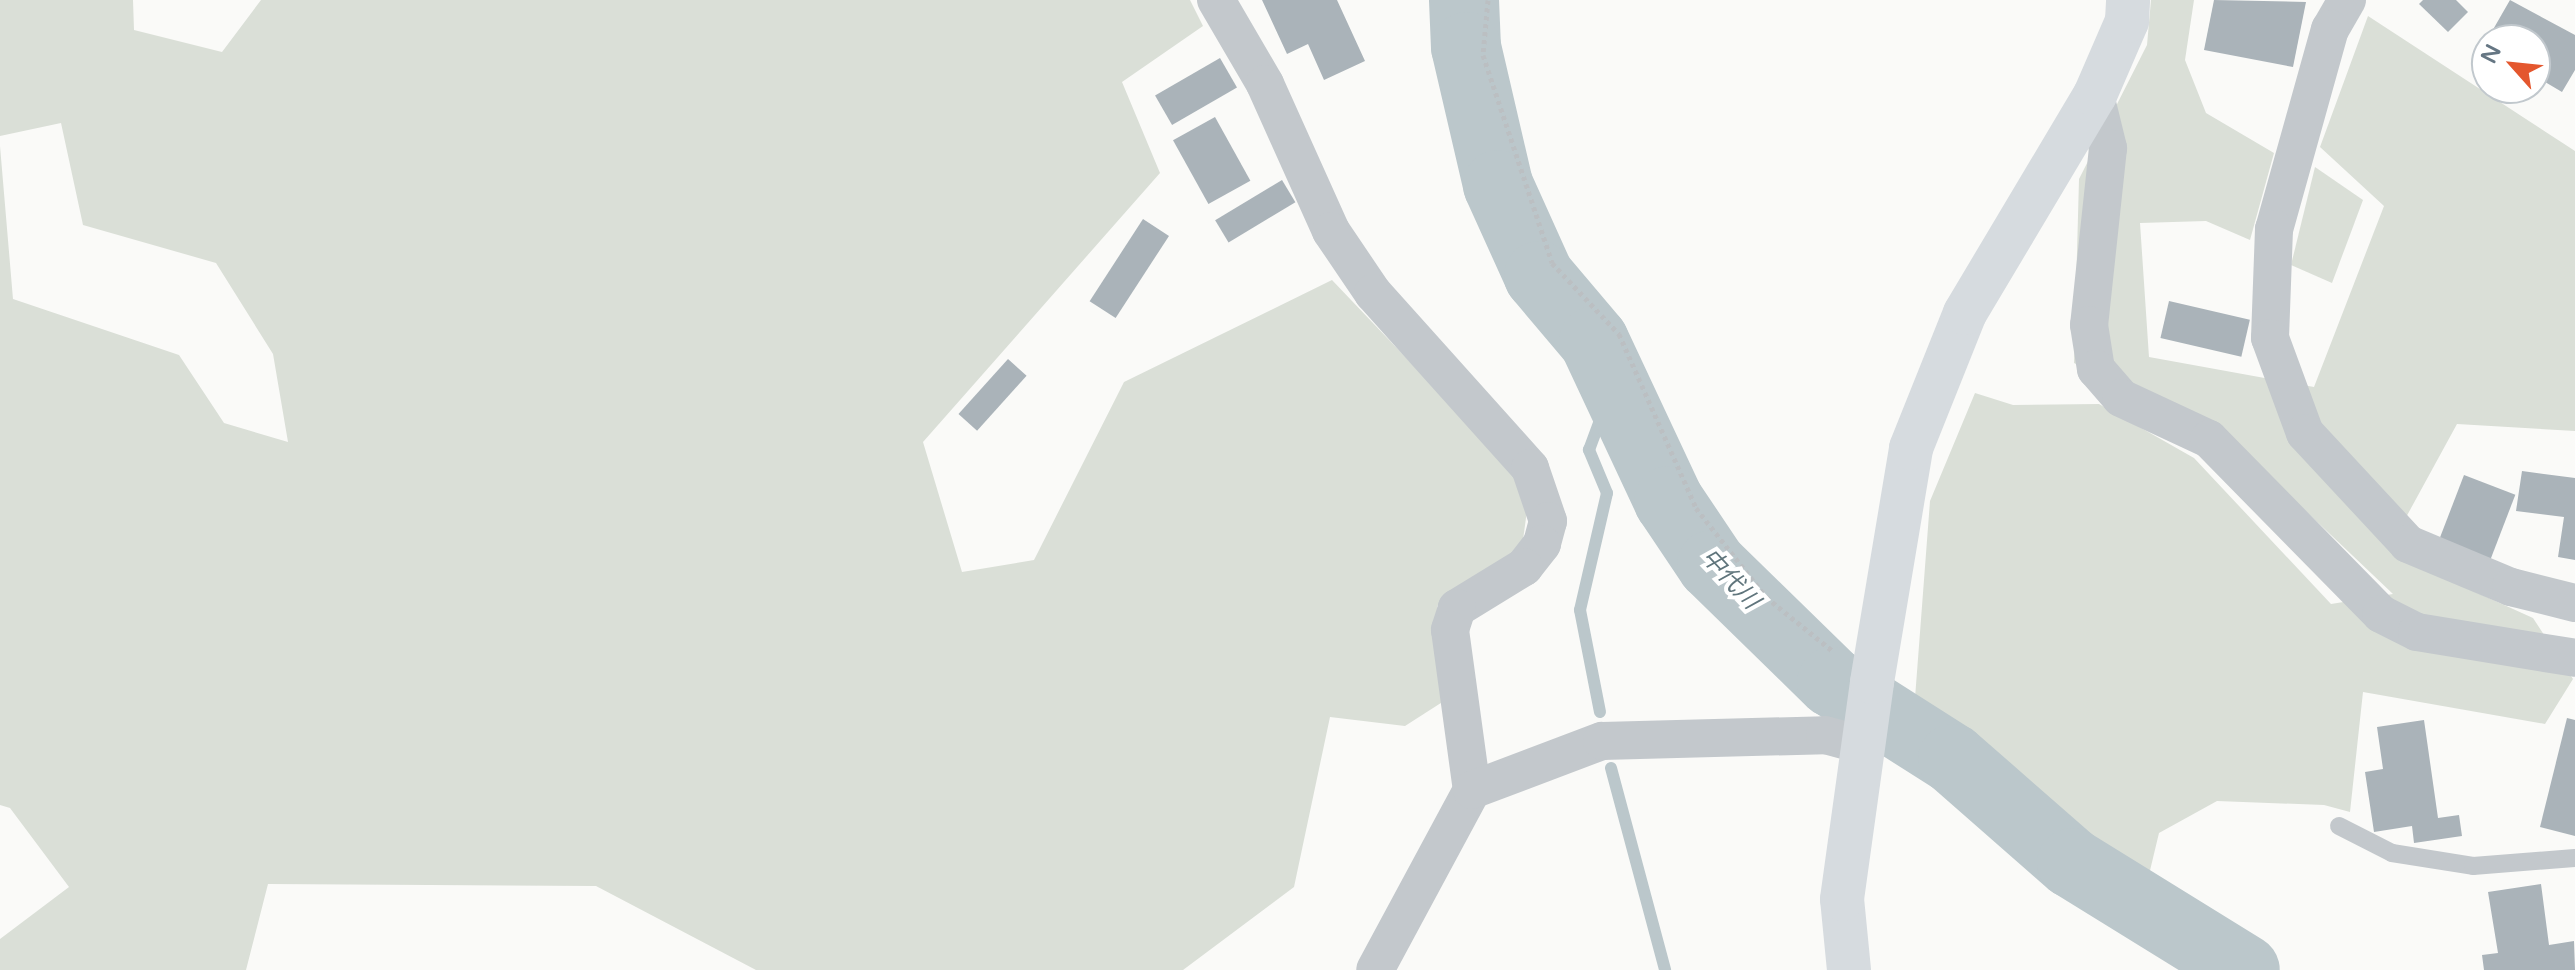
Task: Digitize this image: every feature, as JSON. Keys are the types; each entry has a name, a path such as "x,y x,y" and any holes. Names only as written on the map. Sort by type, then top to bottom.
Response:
{"street":[{"path":"1216,0 1265,84 1331,231 1373,293 1530,468 1548,521 1542,544 1524,567 1457,608 1450,630 1472,790 1375,970"},
{"path":"1849,970 1842,899 1872,682 1911,448 1965,313 2095,95 2127,21 2128,0"},
{"path":"2347,0 2330,29 2274,229 2270,338 2305,433 2408,544 2511,587 2575,603"},
{"path":"2095,95 2108,148 2089,325 2096,369 2121,398 2209,439 2381,614 2417,632 2575,658"},
{"path":"1472,790 1602,741 1825,735 1863,745"}],"lane":[{"path":"2339,826 2392,853 2473,866 2575,858"}],"path":[{"path":"1488,0 1483,55 1552,263 1619,334 1696,508 1766,597 1872,682"}],"shaded area":[{"path":"0,0 133,0 134,30 222,52 261,0 1190,0 1203,26 1122,82 1160,173 923,442 962,572 1034,560 1124,382 1332,280 1530,488 1521,555 1437,606 1444,701 1405,726 1330,717 1294,887 1183,970 756,970 596,886 268,884 246,970 0,970 0,939 69,887 10,808 0,805 0,146 13,299 179,355 224,423 288,442 273,354 216,263 83,225 61,123 0,136"},
{"path":"2151,0 2194,0 2185,60 2206,113 2274,153 2250,240 2206,221 2140,223 2149,357 2314,387 2384,206 2320,147 2368,16 2471,83 2471,104 2503,104 2575,151 2575,431 2457,424 2404,521 2420,567 2533,618 2573,679 2545,724 2363,692 2350,812 2324,805 2217,801 2159,833 2147,883 1915,698 1930,501 1975,393 2013,405 2099,404 2194,458 2331,604 2393,594 2230,439 2074,363 2079,179 2147,45"},
{"path":"2315,167 2363,200 2332,283 2291,265"}],"building":[{"path":"1262,0 1337,0 1365,61 1324,80 1308,44 1287,54"},
{"path":"2214,0 2306,2 2293,67 2204,50"},
{"path":"2423,0 2456,0 2468,12 2448,32 2419,4"},
{"path":"2510,0 2575,35 2575,70 2562,92 2551,85 2551,24 2496,24"},
{"path":"1220,58 1237,87 1172,125 1155,96"},
{"path":"1215,117 1250,181 1208,204 1173,140"},
{"path":"1282,180 1295,202 1229,242 1215,220"},
{"path":"1143,219 1169,236 1116,318 1090,301"},
{"path":"2169,301 2250,320 2241,357 2160,338"},
{"path":"1008,359 1027,376 977,431 958,414"},
{"path":"2522,471 2575,478 2575,560 2558,557 2564,517 2516,511"},
{"path":"2464,475 2515,495 2490,560 2439,540"},
{"path":"2567,718 2575,720 2575,836 2540,827"},
{"path":"2424,720 2438,818 2459,815 2462,836 2414,843 2412,826 2374,832 2365,772 2383,769 2377,727"},
{"path":"2541,884 2549,945 2574,941 2575,970 2484,970 2482,955 2498,953 2488,892"}],"waterway":[{"name":"中代川","path":"1464,0 1466,47 1498,185 1539,276 1594,341 1669,501 1712,565 1832,682 1953,759 2072,863 2245,970"},
{"path":"1600,712 1580,610 1607,493 1589,450 1613,385"},
{"path":"1611,768 1665,970"}]}
